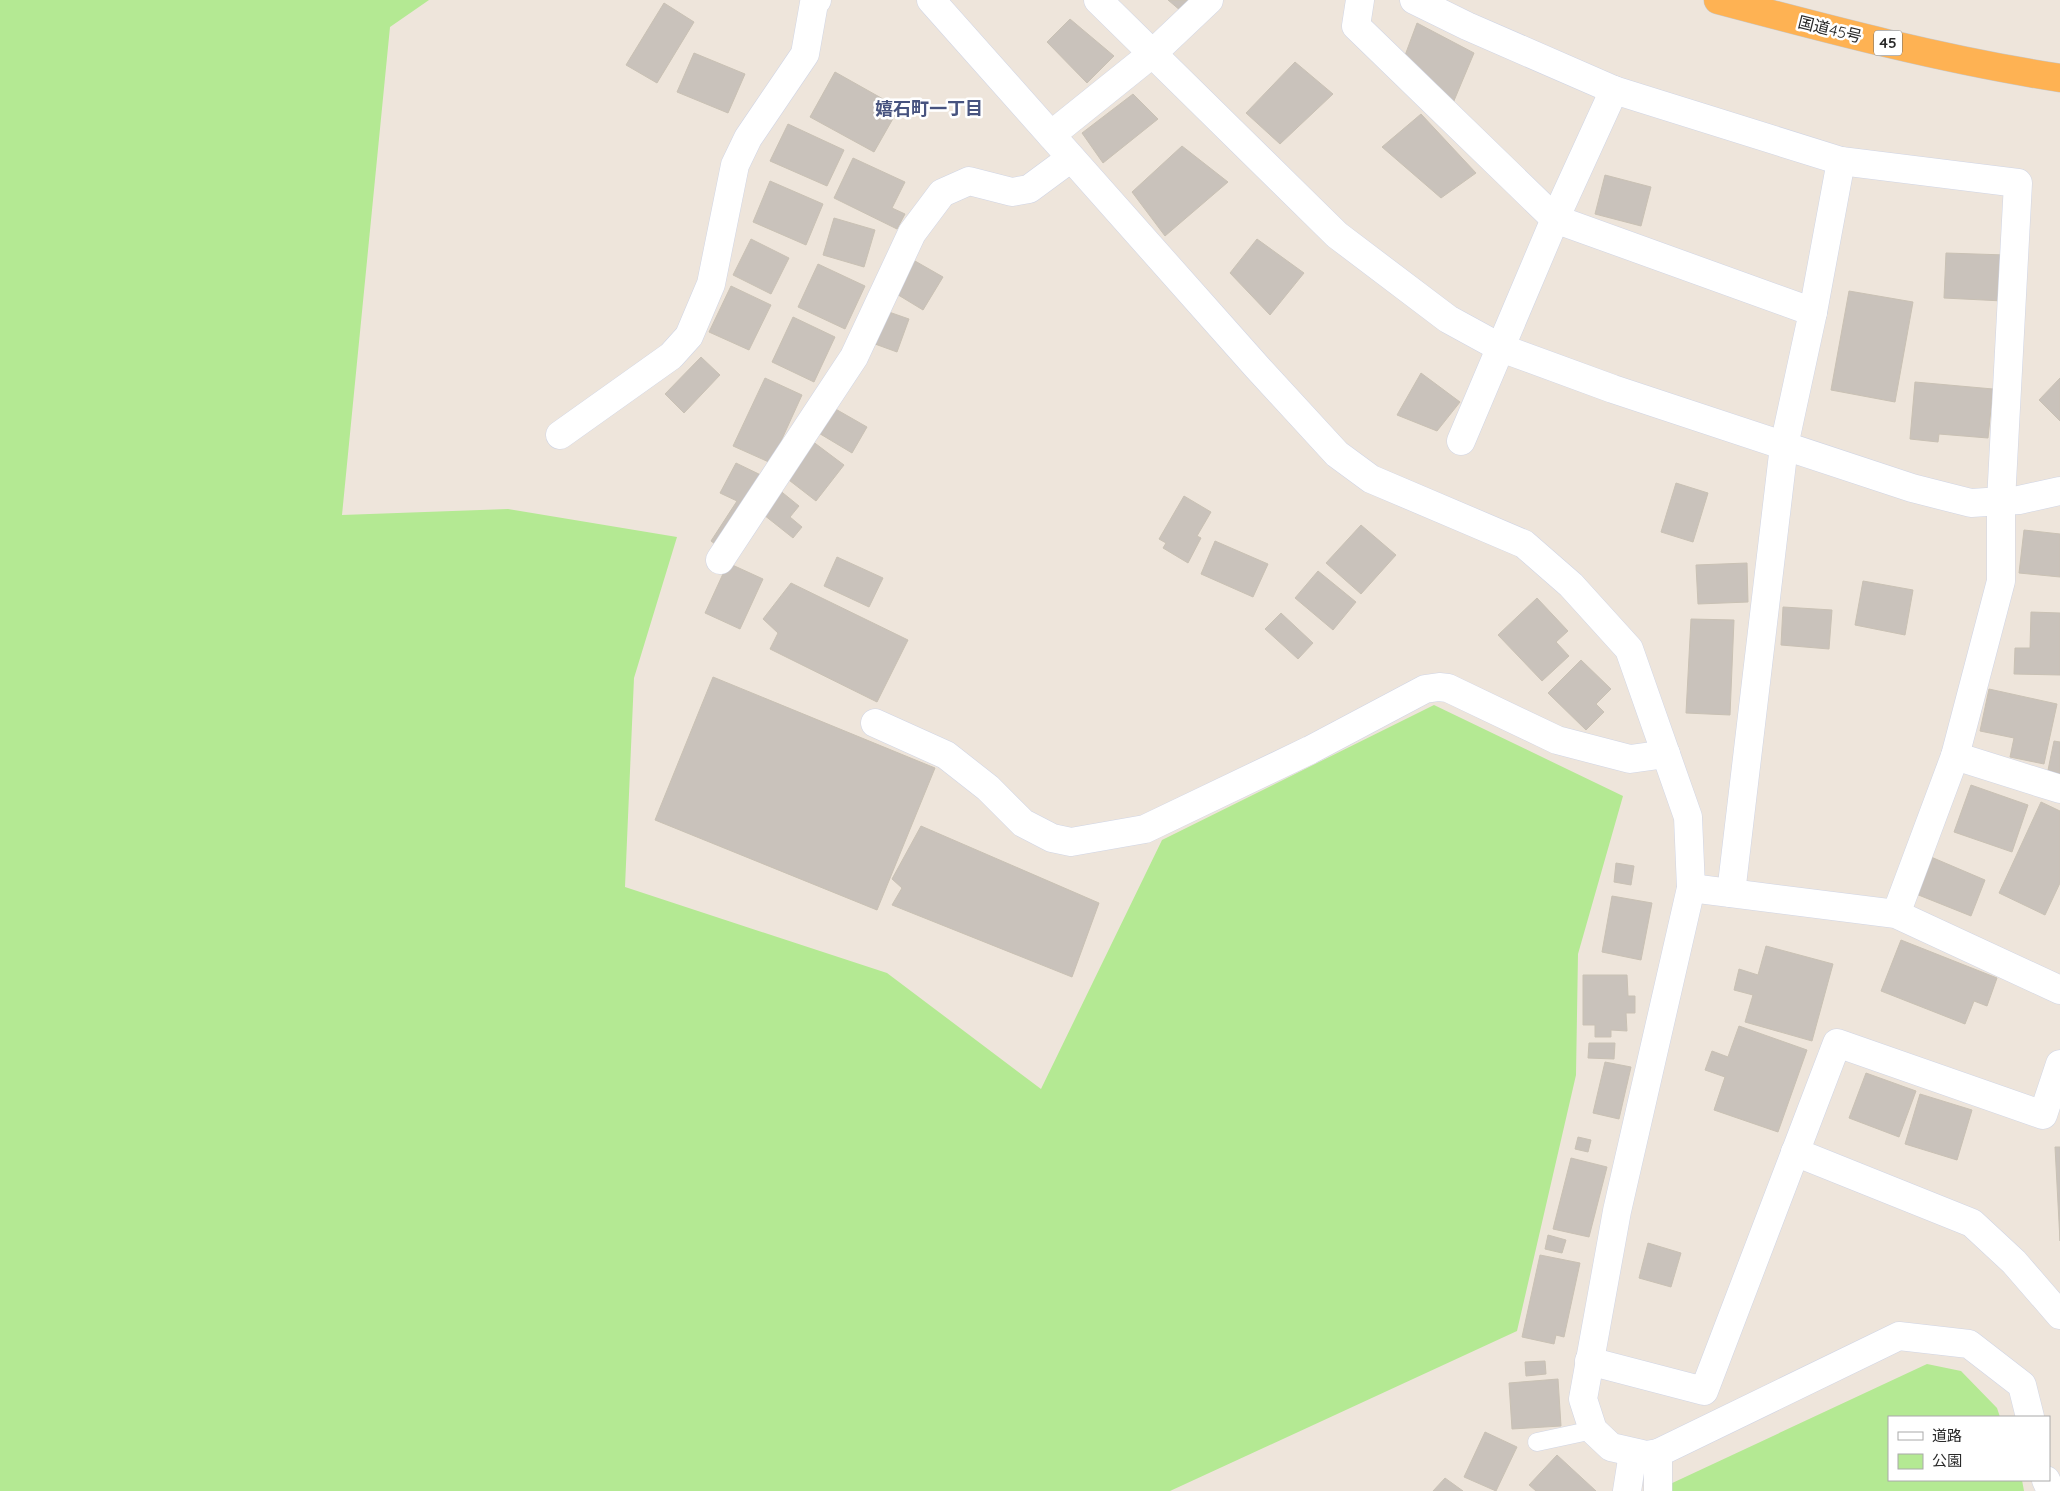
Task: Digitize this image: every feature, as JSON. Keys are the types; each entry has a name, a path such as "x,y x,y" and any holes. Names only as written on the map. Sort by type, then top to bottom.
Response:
{"highway":[{"name":"国道45号","path":"1718,0 1834,31 2000,69 2060,78"}],"street":[{"path":"560,435 671,356 689,336 711,284 735,165 748,138 805,54 817,0"},
{"path":"931,0 1257,367 1337,454 1371,479 1524,544 1570,585 1629,648 1688,817 1691,888 1617,1211 1589,1361 1583,1399 1593,1430 1611,1446 1645,1453 1899,1336 1969,1344 2022,1385 2030,1416"},
{"path":"1098,0 1337,235 1448,319 1501,348 1613,389 1784,446 1912,488 1970,503 2019,500 2060,490"},
{"path":"1051,135 1153,53 1209,0"},
{"path":"1360,0 1356,26 1555,219 1813,312"},
{"path":"1414,0 1467,26 1614,90 1841,161 2018,183 2000,501 2001,580 1955,756 1896,914"},
{"path":"1461,441 1555,219 1614,90"},
{"path":"720,560 854,357 912,232 942,193 969,181 1012,192 1029,189 1071,158"},
{"path":"1731,893 1784,446 1813,312 1841,161"},
{"path":"875,723 946,754 988,788 1023,822 1052,838 1071,842 1145,829 1310,750 1424,689 1439,686 1448,688 1557,740 1630,759 1666,754"},
{"path":"1955,756 2060,789"},
{"path":"1691,888 1896,914 2060,990"},
{"path":"1589,1361 1704,1391 1837,1043 2043,1115 2060,1064"},
{"path":"1795,1152 1972,1223 2014,1262 2060,1315"},
{"path":"1627,1491 1645,1453"},
{"path":"1645,1453 1658,1491"}],"lane":[{"path":"1537,1442 1593,1430"}],"green space":[{"path":"0,0 429,0 390,27 342,515 508,509 677,537 634,678 625,887 887,973 1041,1089 1162,840 1434,705 1623,796 1578,954 1576,1075 1517,1331 1170,1491 0,1491"},
{"path":"1927,1364 1961,1371 1997,1408 2000,1416 1888,1416 1888,1481 2022,1481 2024,1491 1669,1491 1668,1485"}],"building":[{"path":"1168,0 1193,0 1181,11"},
{"path":"664,3 694,22 657,83 626,65"},
{"path":"1070,19 1114,56 1087,83 1047,42"},
{"path":"1417,23 1474,53 1448,115 1400,69"},
{"path":"694,53 745,74 728,113 677,92"},
{"path":"1295,62 1333,94 1280,144 1246,113"},
{"path":"835,72 899,108 874,152 810,117"},
{"path":"1133,94 1158,119 1103,163 1082,133"},
{"path":"1421,114 1476,173 1441,198 1382,147"},
{"path":"788,124 844,150 827,186 770,161"},
{"path":"1182,146 1228,182 1165,236 1132,192"},
{"path":"853,158 905,182 892,208 905,214 897,229 834,198"},
{"path":"1605,175 1651,187 1641,226 1595,214"},
{"path":"770,181 823,204 806,245 753,222"},
{"path":"834,218 875,230 864,267 823,255"},
{"path":"751,239 789,258 771,294 733,275"},
{"path":"1257,239 1304,273 1270,315 1230,273"},
{"path":"1946,253 2005,255 2003,301 1944,298"},
{"path":"915,261 943,277 923,310 895,293"},
{"path":"818,264 865,286 845,329 798,307"},
{"path":"731,286 771,305 749,350 709,332"},
{"path":"1849,291 1913,302 1895,402 1831,390"},
{"path":"886,311 909,319 897,352 875,344"},
{"path":"793,317 835,337 814,382 772,362"},
{"path":"701,357 720,375 684,413 665,394"},
{"path":"1421,373 1460,402 1437,431 1397,415"},
{"path":"765,378 802,395 771,463 733,446"},
{"path":"2060,378 2060,421 2039,400"},
{"path":"1915,382 1993,389 1988,438 1939,434 1938,442 1910,439"},
{"path":"832,407 867,427 852,453 817,432"},
{"path":"812,441 844,465 816,501 785,477"},
{"path":"736,463 767,478 719,547 711,541 737,501 720,493"},
{"path":"1676,483 1708,493 1693,542 1661,532"},
{"path":"778,489 799,506 790,517 802,527 793,538 759,511"},
{"path":"1184,496 1211,512 1197,536 1201,538 1188,563 1163,548 1166,543 1159,539"},
{"path":"1361,525 1396,555 1361,594 1326,563"},
{"path":"2024,530 2060,534 2060,577 2019,573"},
{"path":"1215,541 1268,564 1253,597 1201,574"},
{"path":"837,557 883,578 869,607 824,586"},
{"path":"728,563 763,579 740,629 705,613"},
{"path":"1747,563 1748,602 1698,604 1696,565"},
{"path":"1318,571 1356,602 1333,630 1295,598"},
{"path":"1863,581 1913,590 1905,635 1855,625"},
{"path":"791,583 908,640 877,702 770,649 778,633 763,619"},
{"path":"1537,598 1568,631 1556,642 1569,656 1542,681 1498,635"},
{"path":"1783,607 1832,610 1829,649 1781,645"},
{"path":"2031,612 2060,613 2060,675 2014,674 2015,648 2030,648"},
{"path":"1281,613 1313,643 1298,659 1265,629"},
{"path":"1691,619 1734,620 1730,715 1686,713"},
{"path":"1581,660 1611,689 1596,704 1604,712 1586,730 1548,693"},
{"path":"713,677 935,768 877,910 655,820"},
{"path":"1989,689 2057,704 2044,764 2010,757 2014,738 1980,731"},
{"path":"2054,741 2060,742 2060,778 2047,775"},
{"path":"1971,785 2028,805 2012,852 1954,832"},
{"path":"2041,802 2060,811 2060,883 2045,915 1999,893"},
{"path":"921,826 1099,903 1072,977 892,905 902,888 892,879"},
{"path":"1931,857 1985,880 1971,916 1916,894"},
{"path":"1616,863 1634,866 1631,885 1614,882"},
{"path":"1612,896 1652,903 1641,960 1602,952"},
{"path":"1901,940 1997,978 1987,1006 1974,1001 1965,1024 1881,991"},
{"path":"1766,946 1833,964 1812,1041 1745,1022 1753,995 1734,990 1739,969 1758,975"},
{"path":"1583,975 1627,975 1628,996 1635,996 1635,1013 1626,1013 1627,1031 1611,1030 1611,1037 1595,1037 1595,1025 1583,1025"},
{"path":"1739,1026 1807,1050 1778,1132 1714,1110 1725,1077 1705,1070 1712,1051 1728,1057"},
{"path":"1589,1043 1615,1043 1614,1059 1588,1058"},
{"path":"1605,1062 1631,1067 1619,1119 1593,1113"},
{"path":"1866,1073 1916,1091 1899,1137 1849,1118"},
{"path":"1920,1094 1972,1110 1957,1160 1905,1144"},
{"path":"1578,1137 1591,1140 1588,1152 1575,1149"},
{"path":"2055,1147 2060,1147 2060,1241"},
{"path":"1571,1158 1607,1167 1589,1237 1553,1229"},
{"path":"1548,1235 1566,1240 1562,1253 1545,1249"},
{"path":"1648,1243 1681,1253 1671,1287 1639,1278"},
{"path":"1540,1255 1580,1263 1564,1337 1556,1335 1554,1344 1522,1337"},
{"path":"1545,1361 1546,1374 1526,1376 1525,1362"},
{"path":"1558,1379 1561,1426 1512,1429 1509,1383"},
{"path":"1485,1432 1517,1447 1496,1491 1464,1477"},
{"path":"1557,1455 1596,1491 1536,1491 1529,1485"},
{"path":"1445,1478 1463,1491 1433,1491"}],"district":[{"name":"嬉石町一丁目","path":"929,109"}]}
